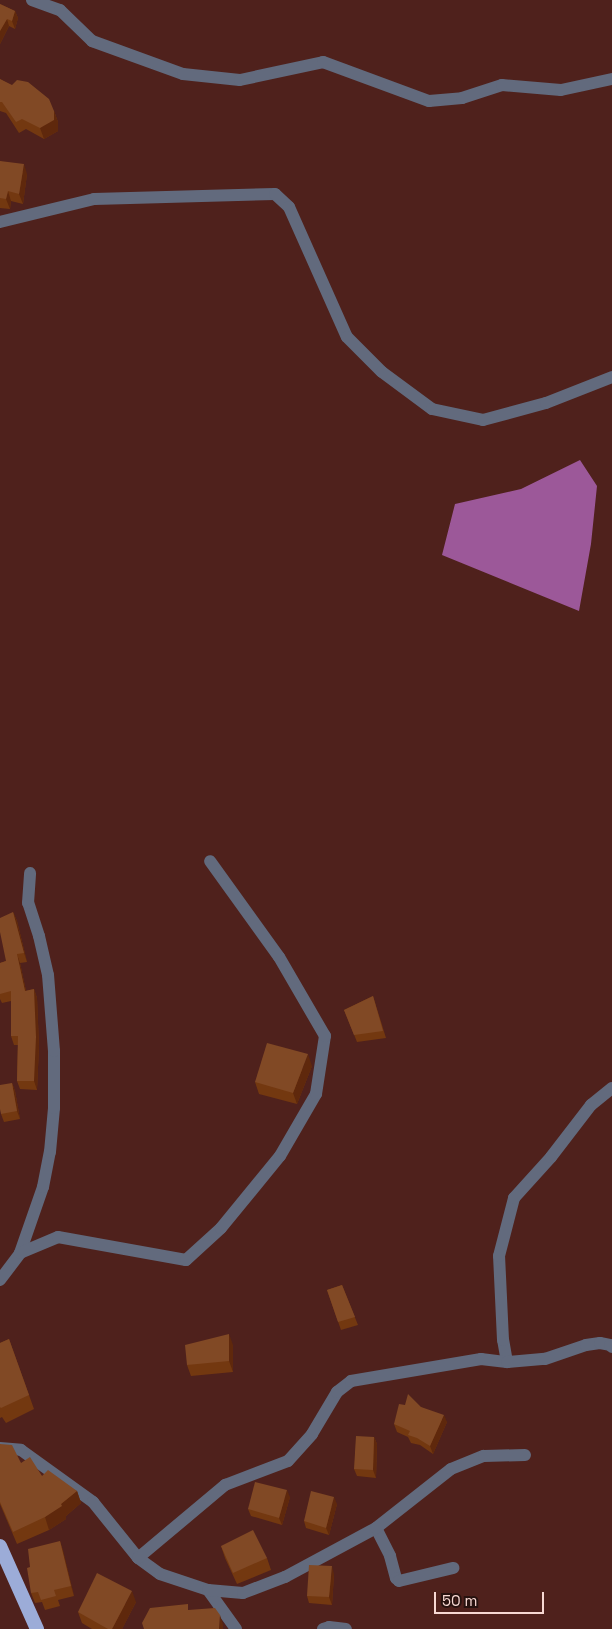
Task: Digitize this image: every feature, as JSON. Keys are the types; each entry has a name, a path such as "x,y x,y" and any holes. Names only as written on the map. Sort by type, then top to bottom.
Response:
{"highway":[{"path":"0,1546 37,1629"}],"street":[{"path":"32,0 60,10 92,41 183,74 240,80 323,62 429,101 462,98 502,85 561,90 612,79"},
{"path":"0,222 94,199 275,194 290,207 347,337 382,372 432,409 483,420 546,403 612,377"},
{"path":"20,1253 58,1237 186,1260 221,1228 280,1156 316,1094 325,1036 279,957 210,860"},
{"path":"0,1280 20,1253 43,1187 50,1152 54,1108 54,1051 48,975 39,936 28,903 30,873"},
{"path":"507,1362 503,1340 499,1256 514,1198 591,1105 612,1088"},
{"path":"138,1558 225,1486 288,1461 312,1434 338,1392 351,1381 481,1359 507,1362 545,1359 586,1345 610,1345 612,1348"},
{"path":"0,1448 21,1450 93,1502 138,1558 160,1574 208,1590 243,1592 285,1577 376,1528 451,1469 484,1456 525,1455"},
{"path":"376,1528 390,1556 396,1578 399,1581 453,1568"},
{"path":"208,1590 236,1629"},
{"path":"323,1629 329,1627 346,1629"}],"shaded area":[{"path":"580,460 597,486 591,544 579,611 442,555 455,504 521,489"}],"building":[{"path":"0,4 15,11 12,21 7,19 0,31"},
{"path":"0,79 12,85 17,80 28,82 49,99 54,111 54,120 40,128 22,119 16,122 2,102 0,102"},
{"path":"0,161 24,164 19,194 8,191 6,199 0,198"},
{"path":"13,912 24,953 17,954 25,991 34,989 36,1037 34,1081 17,1081 18,1036 11,1036 11,991 0,994 0,963 6,961 0,932 0,918"},
{"path":"373,996 383,1031 354,1035 344,1010"},
{"path":"267,1043 308,1054 293,1093 255,1082"},
{"path":"12,1083 17,1111 1,1114 0,1085"},
{"path":"342,1285 355,1317 338,1322 327,1290"},
{"path":"229,1334 229,1361 187,1365 185,1345"},
{"path":"9,1339 29,1395 1,1408 0,1343"},
{"path":"408,1394 421,1407 444,1415 430,1446 408,1435 410,1431 394,1424 399,1404 405,1405"},
{"path":"356,1436 374,1437 373,1470 354,1469"},
{"path":"0,1444 12,1445 21,1463 30,1457 42,1476 48,1470 77,1491 61,1504 62,1506 45,1517 13,1532 0,1502"},
{"path":"255,1482 287,1490 279,1518 248,1509"},
{"path":"311,1491 334,1497 326,1528 304,1521"},
{"path":"253,1530 267,1558 233,1573 221,1546"},
{"path":"60,1541 71,1586 54,1590 56,1596 41,1600 38,1592 31,1593 27,1568 30,1567 28,1549"},
{"path":"309,1565 332,1566 329,1597 307,1596"},
{"path":"97,1573 132,1591 112,1629 108,1629 78,1612"},
{"path":"188,1604 188,1610 215,1608 220,1615 219,1629 144,1629 142,1623 150,1608"}]}
